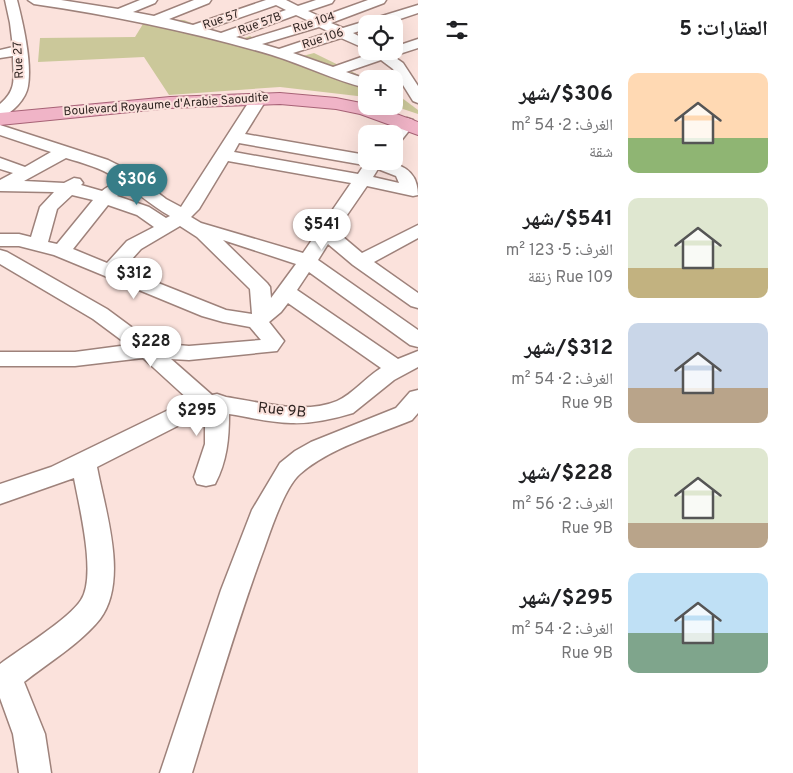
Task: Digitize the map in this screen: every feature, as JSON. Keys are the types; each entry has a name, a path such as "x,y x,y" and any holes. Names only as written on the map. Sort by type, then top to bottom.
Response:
{"main road":[{"name":"Boulevard Royaume d'Arabie Saoudite","path":"2,110 138,105 260,97 340,104 376,112 412,126"}],"street":[{"path":"34,0 62,2 156,20 279,53 358,81"},
{"path":"90,8 106,0"},
{"path":"120,13 151,0"},
{"path":"156,20 205,0"},
{"path":"277,0 358,39"},
{"name":"Rue 57","path":"192,30 277,0"},
{"name":"Rue 57B","path":"222,38 262,22 328,0"},
{"name":"Rue 104","path":"247,45 321,22 380,0"},
{"path":"410,0 418,3"},
{"path":"399,15 418,9"},
{"path":"0,27 10,12"},
{"name":"Rue 27","path":"2,110 19,94 21,87 19,44 10,12"},
{"name":"Rue 106","path":"279,53 358,28"},
{"path":"0,41 19,44"},
{"path":"403,47 418,43"},
{"path":"0,54 19,44"},
{"path":"342,48 358,44"},
{"path":"305,61 323,55"},
{"path":"333,72 365,60"},
{"path":"393,60 413,91"},
{"path":"109,272 134,245 181,223 260,97"},
{"path":"0,130 102,164 128,178 160,204 177,212 181,223 260,287 260,319 273,341 271,345 189,353 148,350 75,359 0,359"},
{"path":"234,137 358,159"},
{"path":"3,185 64,152"},
{"path":"223,155 413,191 402,173 394,170"},
{"path":"0,163 27,173"},
{"path":"38,244 46,211 67,188 102,164"},
{"path":"0,240 19,240 61,251 109,272 223,316 260,319 274,308 286,292 363,180 368,170"},
{"path":"61,251 103,199 128,178"},
{"path":"3,185 67,188 91,193 103,199 307,261 418,340"},
{"path":"360,261 418,231"},
{"path":"326,233 397,289 418,302"},
{"path":"0,256 100,314 148,350 211,402 217,444 206,477"},
{"path":"397,289 418,279"},
{"path":"286,292 397,369"},
{"name":"Rue 9B","path":"211,402 290,415 345,408 397,369 418,358"},
{"path":"0,494 60,474 211,402"},
{"path":"176,773 239,581 265,510 289,469 304,457 320,448 413,413"},
{"path":"35,773 29,734 3,680 79,622 91,609 96,600 102,573 101,558 84,463"}],"shaded area":[{"path":"146,19 184,20 236,41 250,36 295,58 314,53 358,75 358,96 280,87 169,95 144,57 38,62 40,38 135,37"},
{"path":"403,99 418,110 418,114 403,109"}]}
